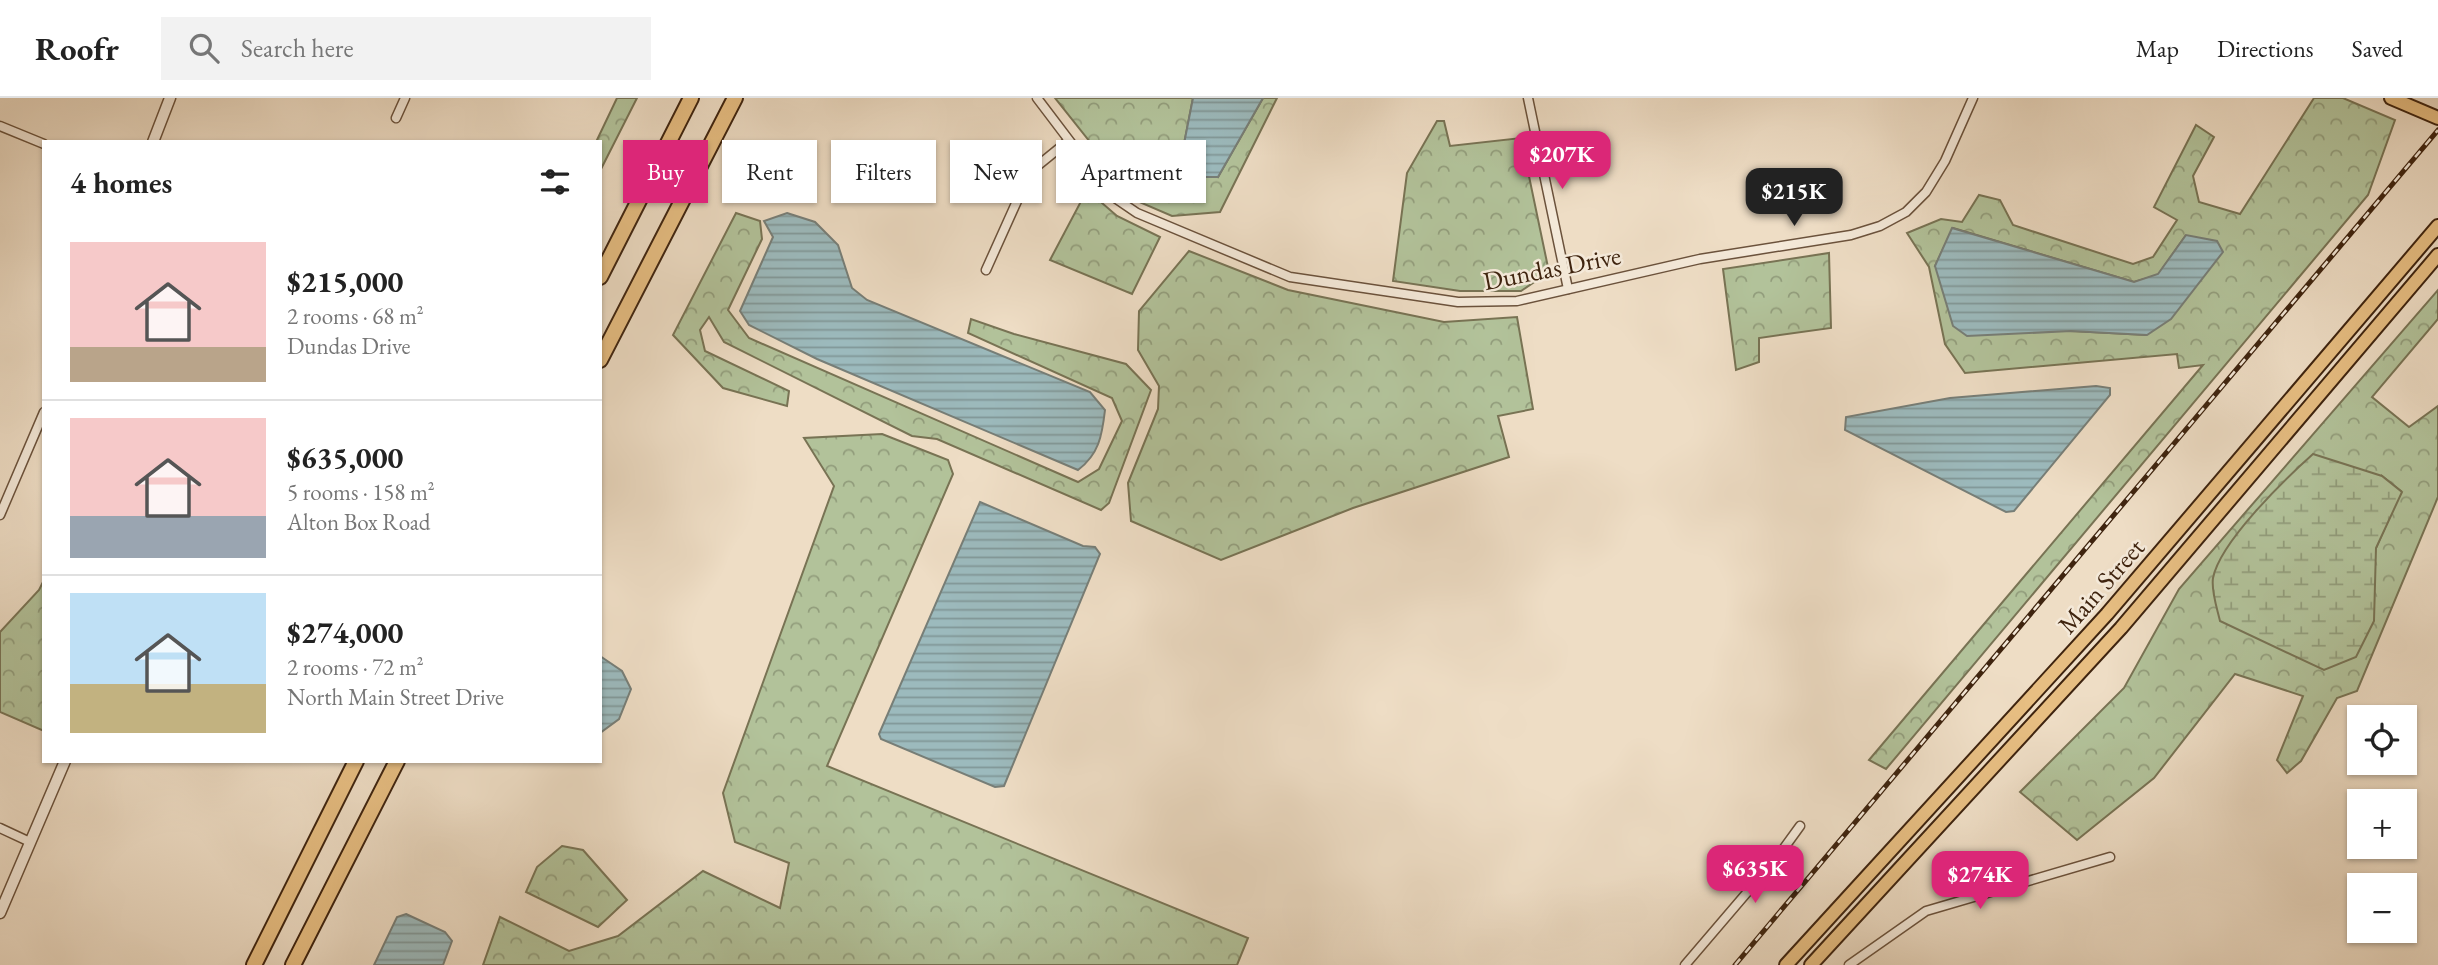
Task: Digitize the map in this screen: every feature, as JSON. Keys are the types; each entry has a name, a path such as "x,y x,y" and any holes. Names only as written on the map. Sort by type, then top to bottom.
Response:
{"highway":[{"path":"602,273 691,98"},
{"path":"602,356 735,98"},
{"path":"254,965 355,763"},
{"path":"293,965 396,763"}],"main road":[{"path":"2390,98 2438,118"},
{"name":"Main Street","path":"1786,965 2107,614 2438,226"},
{"name":"Main Street","path":"1811,965 2121,628 2438,255"}],"street":[{"path":"154,140 170,98"},
{"path":"396,118 405,98"},
{"name":"Dundas Drive","path":"1037,98 1067,140"},
{"path":"1528,98 1568,289"},
{"name":"Dundas Drive","path":"1123,203 1129,208 1277,273 1474,304 1517,301 1700,259 1851,235 1880,226 1906,212 1926,192 1945,161 1973,98"},
{"path":"0,126 42,143"},
{"path":"986,270 1026,181 1035,167 1056,150"},
{"path":"0,514 42,416"},
{"path":"2107,614 2121,628"},
{"path":"0,913 64,763"},
{"path":"1685,965 1779,855 1800,826"},
{"path":"0,828 30,842"},
{"path":"1849,965 1926,911 2110,857"}],"green space":[{"path":"617,98 637,98 602,167 602,140 597,140"},
{"path":"1055,98 1193,98 1185,140 1088,140"},
{"path":"1263,98 1277,98 1220,212 1172,216 1142,203 1206,203 1206,169 1218,177"},
{"path":"2314,98 2343,98 2395,120 2368,195 1886,769 1869,760 2203,365 2179,368 2177,354 1965,373 1945,344 1929,267 1907,233 1941,219 1962,222 1979,195 2000,200 2013,225 2133,264 2153,257 2177,220 2154,207 2196,125 2214,137 2193,176 2199,202 2240,214","holes":["1953,228 2134,282 2158,275 2186,235 2146,335 2071,331 1935,266"]},
{"path":"1437,121 1444,121 1450,146 1521,138 1549,272 1521,291 1460,291 1393,281 1407,173"},
{"path":"1080,203 1102,203 1117,216 1160,237 1132,294 1050,260"},
{"path":"736,213 760,221 762,239 728,310 749,338 1078,482 1099,469 1122,421 1112,398 968,333 971,319 1014,334 1126,364 1151,390 1109,503 1101,510 937,439 912,436 724,342 709,317 700,330 705,351 789,391 787,406 723,388 673,335"},
{"path":"1189,251 1288,290 1444,322 1517,317 1533,409 1498,416 1509,457 1353,508 1221,560 1131,521 1128,483 1158,409 1159,386 1138,350 1139,311"},
{"path":"1829,253 1831,328 1759,338 1759,362 1736,370 1723,269"},
{"path":"2438,290 2438,319 2372,397 2409,427 2438,406 2438,497 2357,691 2337,698 2301,761 2287,773 2277,760 2303,696 2235,674 2154,778 2077,840 2020,792 2124,688 2179,589","holes":["2382,476 2401,491 2376,548"]},
{"path":"882,434 948,460 953,474 827,766 1248,938 1237,965 483,965 500,917 569,951 618,936 703,871 780,908 789,863 735,842 723,793 834,486 804,438"},
{"path":"2313,454 2382,476 2402,492 2376,548 2374,621 2356,657 2324,670 2220,621 2213,588 2218,563 2240,530"},
{"path":"42,584 42,730 0,712 0,632"},
{"path":"562,846 583,850 627,900 598,927 526,892 537,867"}],"water":[{"path":"1193,98 1263,98 1218,177 1206,177 1206,140 1185,140"},
{"path":"787,213 815,222 838,245 852,288 867,300 1090,392 1105,410 1101,436 1091,458 1078,470 817,359 749,325 740,311 773,237 764,221"},
{"path":"1952,228 2134,282 2158,274 2186,235 2217,241 2223,252 2171,319 2147,335 2071,331 1967,336 1953,326 1935,266"},
{"path":"2096,386 2110,388 2110,395 2014,511 2006,512 1845,430 1846,417 1950,398"},
{"path":"980,502 1083,546 1095,547 1100,554 1004,786 995,787 881,739 879,734"},
{"path":"602,657 622,671 631,689 619,719 602,732"},
{"path":"406,914 445,932 452,941 443,965 374,965 397,917"}],"railway":[{"path":"1735,965 2438,130"}]}
